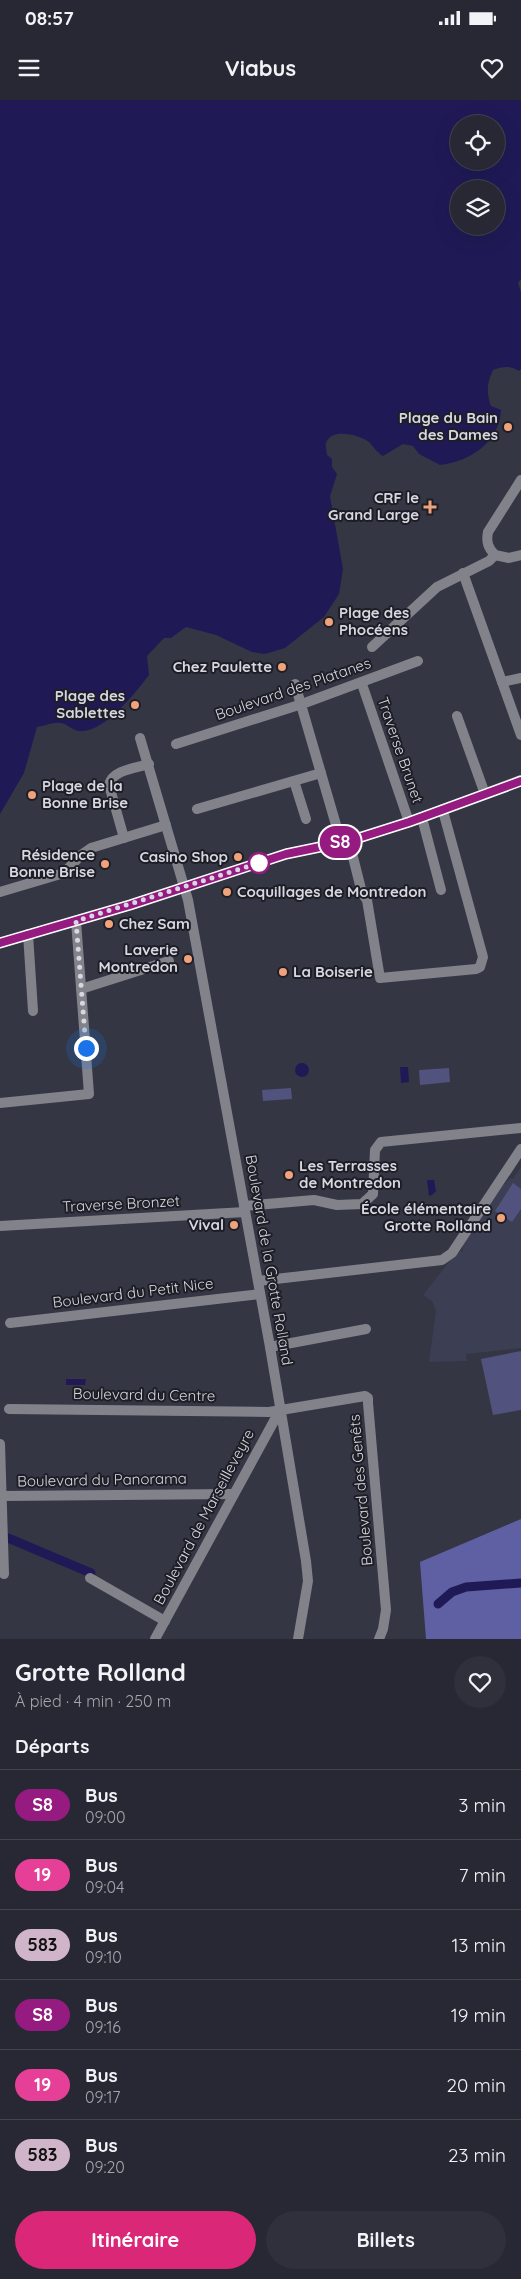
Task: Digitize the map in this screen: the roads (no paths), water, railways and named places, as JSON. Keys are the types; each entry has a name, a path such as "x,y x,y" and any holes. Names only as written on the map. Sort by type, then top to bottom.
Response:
{"street":[{"path":"521,480 488,532 488,545 495,555 509,558 521,555"},
{"path":"372,647 437,587 489,561 495,555"},
{"path":"463,573 521,735"},
{"name":"Boulevard des Platanes","path":"176,744 302,704 418,661"},
{"path":"502,682 521,678"},
{"path":"295,684 321,773 362,893 367,900 380,978 480,967 483,957 443,811"},
{"name":"Traverse Brunet","path":"363,687 409,822"},
{"path":"457,716 485,794"},
{"name":"Boulevard de la Grotte Rolland","path":"140,738 185,887 270,1347 308,1581 298,1639"},
{"path":"124,838 109,785 110,780 115,775 149,764"},
{"path":"197,809 321,773"},
{"path":"0,943 76,921 286,854 345,841 422,818 521,780"},
{"path":"294,781 306,819"},
{"path":"422,818 441,890"},
{"path":"0,892 64,873 81,855 91,848 166,825"},
{"path":"0,1103 89,1094 76,921"},
{"path":"28,934 33,1011"},
{"path":"81,989 169,961"},
{"name":"Traverse Bronzet","path":"0,1226 244,1209 314,1200 337,1205 362,1204 374,1194 375,1150 381,1142 521,1128"},
{"path":"258,1281 442,1260 452,1253 521,1149"},
{"name":"Boulevard du Petit Nice","path":"10,1323 260,1294"},
{"path":"270,1347 366,1329"},
{"name":"Boulevard des Genêts","path":"280,1410 360,1395 368,1398 386,1610 383,1629 379,1639"},
{"name":"Boulevard du Centre","path":"8,1409 280,1410"},
{"name":"Boulevard de Marseilleveyre","path":"155,1639 280,1410"},
{"path":"0,1444 3,1571"},
{"name":"Boulevard du Panorama","path":"2,1496 233,1494"},
{"path":"90,1578 166,1621"}],"waterway":[{"path":"8,1538 91,1573"},
{"path":"438,1604 452,1592 466,1587 521,1583"}],"place":[{"name":"Plage du Bain des Dames","path":"508,427"},
{"name":"CRF le Grand Large","path":"430,507"},
{"name":"Plage des Phocéens","path":"329,622"},
{"name":"Chez Paulette","path":"282,667"},
{"name":"Plage des Sablettes","path":"135,705"},
{"name":"Plage de la Bonne Brise","path":"32,795"},
{"name":"Casino Shop","path":"238,857"},
{"name":"Résidence Bonne Brise","path":"105,864"},
{"name":"Coquillages de Montredon","path":"227,892"},
{"name":"Chez Sam","path":"109,924"},
{"name":"Laverie Montredon","path":"188,959"},
{"name":"La Boiserie","path":"283,972"},
{"name":"Les Terrasses de Montredon","path":"289,1175"},
{"name":"École élémentaire Grotte Rolland","path":"501,1218"},
{"name":"Vival","path":"234,1225"}]}
